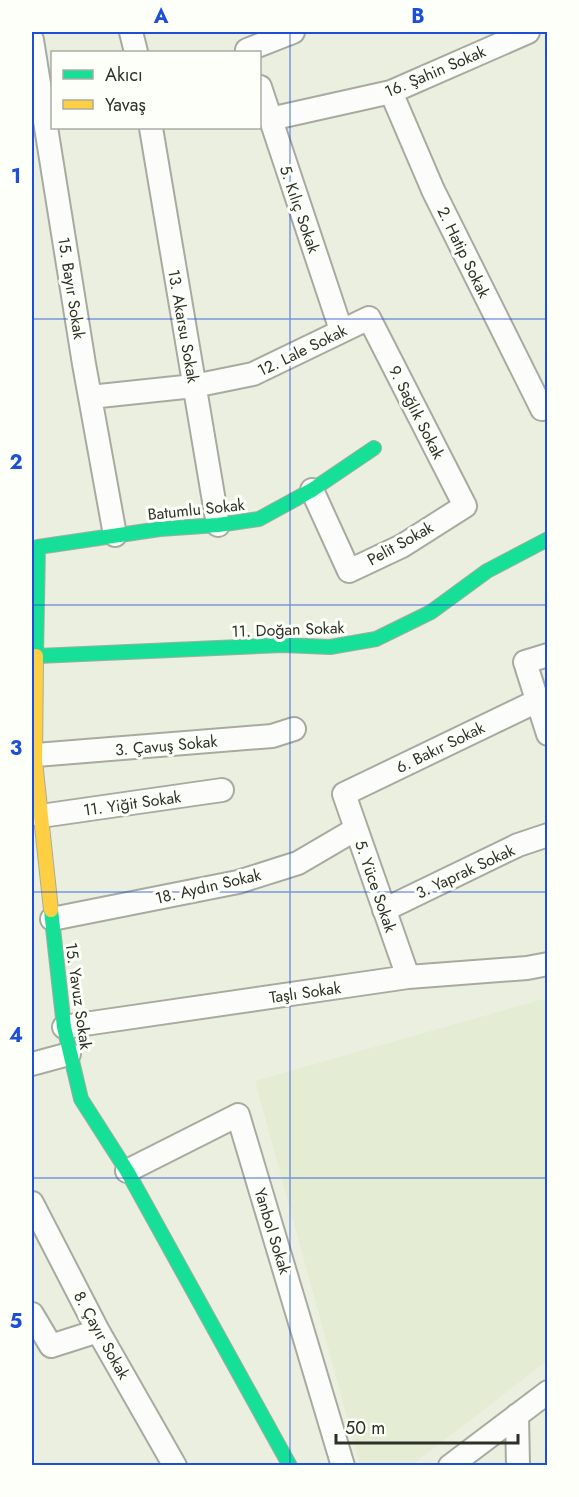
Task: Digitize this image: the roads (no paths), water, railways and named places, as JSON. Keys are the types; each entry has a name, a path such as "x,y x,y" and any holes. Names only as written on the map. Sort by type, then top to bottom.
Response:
{"street":[{"path":"131,32 136,51"},
{"path":"246,45 293,32"},
{"name":"16. Şahin Sokak","path":"270,119 391,92 528,32"},
{"name":"15. Bayır Sokak","path":"32,40 48,118 90,397 115,535"},
{"name":"5. Kılıç Sokak","path":"261,90 341,330"},
{"name":"2. Hatip Sokak","path":"391,92 433,190 542,409"},
{"name":"13. Akarsu Sokak","path":"151,129 218,525"},
{"name":"12. Lale Sokak","path":"90,397 194,386 253,374 369,318"},
{"name":"9. Sağlık Sokak","path":"369,318 465,506"},
{"name":"Batumlu Sokak","path":"38,547 115,535 259,519 312,490 374,448"},
{"name":"Pelit Sokak","path":"312,490 349,571 402,546 465,506"},
{"name":"11. Doğan Sokak","path":"36,642 330,647 376,639 431,612 487,572 548,539"},
{"name":"15. Yavuz Sokak","path":"38,547 34,760 64,1027 81,1099 127,1171 290,1466"},
{"path":"548,655 525,662 548,734"},
{"name":"6. Bakır Sokak","path":"344,794 537,700"},
{"name":"3. Çavuş Sokak","path":"34,760 272,736 294,729"},
{"name":"11. Yiğit Sokak","path":"41,816 222,790"},
{"name":"5. Yüce Sokak","path":"344,794 408,977"},
{"name":"18. Aydın Sokak","path":"52,919 238,882 297,863 356,829"},
{"name":"3. Yaprak Sokak","path":"384,910 508,850 548,835"},
{"name":"Taşlı Sokak","path":"64,1027 408,977 527,968 548,964"},
{"path":"32,1064 69,1054"},
{"name":"Yanbol Sokak","path":"127,1171 238,1115 344,1466"},
{"name":"8. Çayır Sokak","path":"32,1203 98,1331 175,1466"},
{"path":"32,1314 51,1347 98,1331"},
{"path":"450,1466 548,1392"},
{"path":"517,1415 518,1466"}]}
